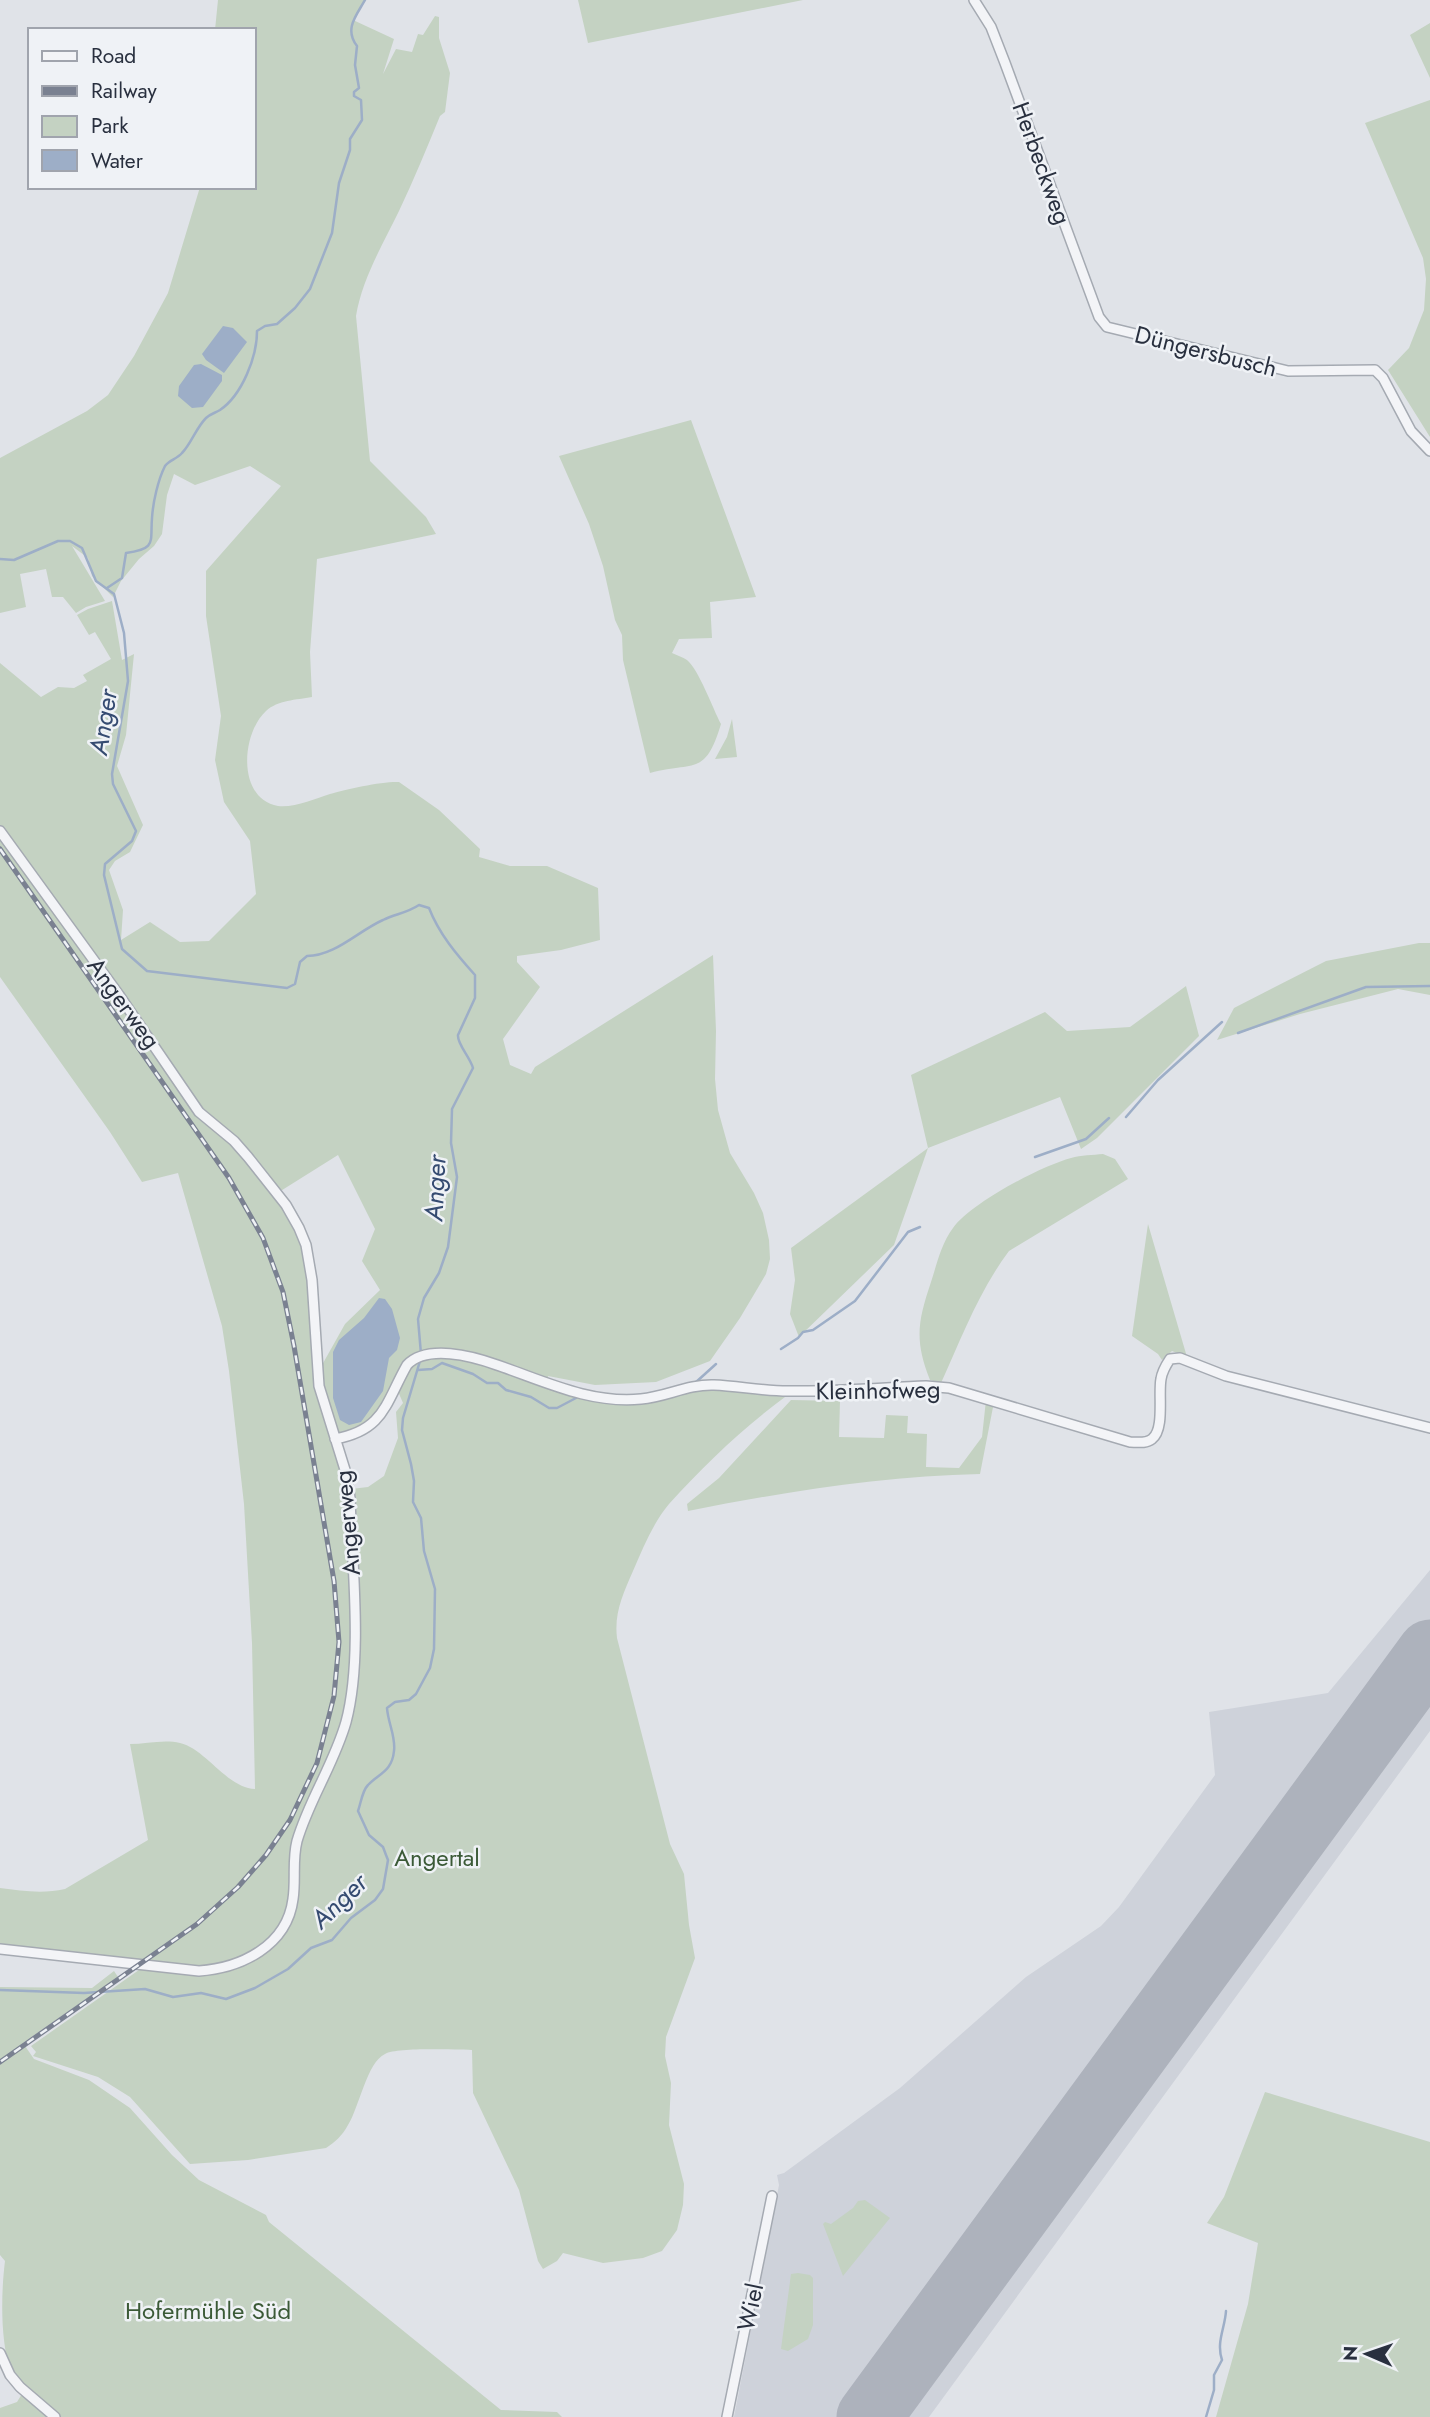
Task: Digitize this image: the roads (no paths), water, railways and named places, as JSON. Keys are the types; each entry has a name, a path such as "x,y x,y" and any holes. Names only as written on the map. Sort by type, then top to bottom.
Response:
{"street":[{"name":"Herbeckweg","path":"974,0 991,27 1100,317 1107,327"},
{"name":"Düngersbusch","path":"1107,327 1288,371 1376,370 1412,431 1430,451"},
{"name":"Angerweg","path":"0,831 126,1005 189,1099 199,1112 234,1141 248,1157 286,1205 299,1228 306,1245 312,1280 319,1386 346,1473 350,1498 354,1610 353,1684 347,1719 337,1750 297,1841 293,1902 286,1923 271,1942 246,1961 216,1970 199,1971 0,1949"},
{"name":"Kleinhofweg","path":"335,1439 363,1432 373,1425 407,1365 415,1357 426,1354 479,1358 543,1383 625,1401 646,1399 696,1385 786,1391 926,1386 949,1388 1130,1442 1152,1439 1156,1433 1160,1420 1161,1380 1170,1359 1180,1358 1226,1376 1430,1428"},
{"name":"Wiel","path":"727,2417 772,2196"},
{"path":"0,2353 10,2375 20,2387 55,2417"}],"water":[{"path":"223,326 233,328 247,342 224,373 202,354"},
{"path":"201,364 222,375 222,381 203,407 192,408 178,396 179,386 194,365"},
{"path":"379,1298 385,1299 392,1309 400,1338 397,1350 389,1358 383,1391 361,1422 349,1425 340,1420 333,1398 333,1352 339,1340 364,1318"}],"waterway":[{"path":"107,588 122,578 126,553 143,549 150,543 155,498 165,466 180,455 206,418 220,410 235,395 247,375 257,331 277,324 295,308 310,289 332,233 339,183 350,150 350,139 362,120 361,100 354,96 354,92 359,88 355,65 357,46 351,28 365,0"},
{"name":"Anger","path":"0,559 14,560 58,541 70,541 82,548 96,581 114,594 124,633 128,681 112,774 113,784 136,831 132,841 105,864 104,875 122,949 147,971 287,988 295,984 300,962 307,956 327,952 374,925 419,905 429,908 443,935 475,975 475,998 458,1035 473,1068 452,1109 451,1143 457,1177 448,1247 439,1273 424,1298 418,1319 421,1354"},
{"path":"1238,1033 1366,987 1430,986"},
{"path":"1126,1117 1158,1080 1222,1022"},
{"path":"1035,1157 1086,1139 1109,1118"},
{"path":"781,1349 803,1332 813,1330 855,1301 908,1232 920,1227"},
{"name":"Anger","path":"0,1990 84,1993 145,1989 173,1997 201,1993 226,1999 255,1988 288,1969 311,1948 332,1940 351,1918 375,1900 383,1889 388,1860 383,1847 369,1835 358,1811 366,1788 388,1768 393,1758 394,1740 387,1708 395,1702 409,1700 416,1694 430,1668 434,1649 435,1589 424,1551 421,1518 413,1502 414,1481 402,1430 420,1361"},
{"path":"418,1370 432,1369 442,1363 473,1374 487,1383 498,1383 506,1390 531,1397 549,1408 557,1408 576,1398"},
{"path":"695,1383 716,1364"},
{"path":"1206,2417 1214,2390 1214,2375 1222,2360 1220,2341 1226,2311"}],"railway":[{"path":"0,849 229,1178 263,1238 283,1292 294,1346 334,1581 339,1642 334,1696 317,1763 290,1820 266,1855 238,1887 197,1924 0,2062"}],"park label":[{"name":"Angertal","path":"437,1857"},
{"name":"Hofermühle Süd","path":"208,2310"}]}
